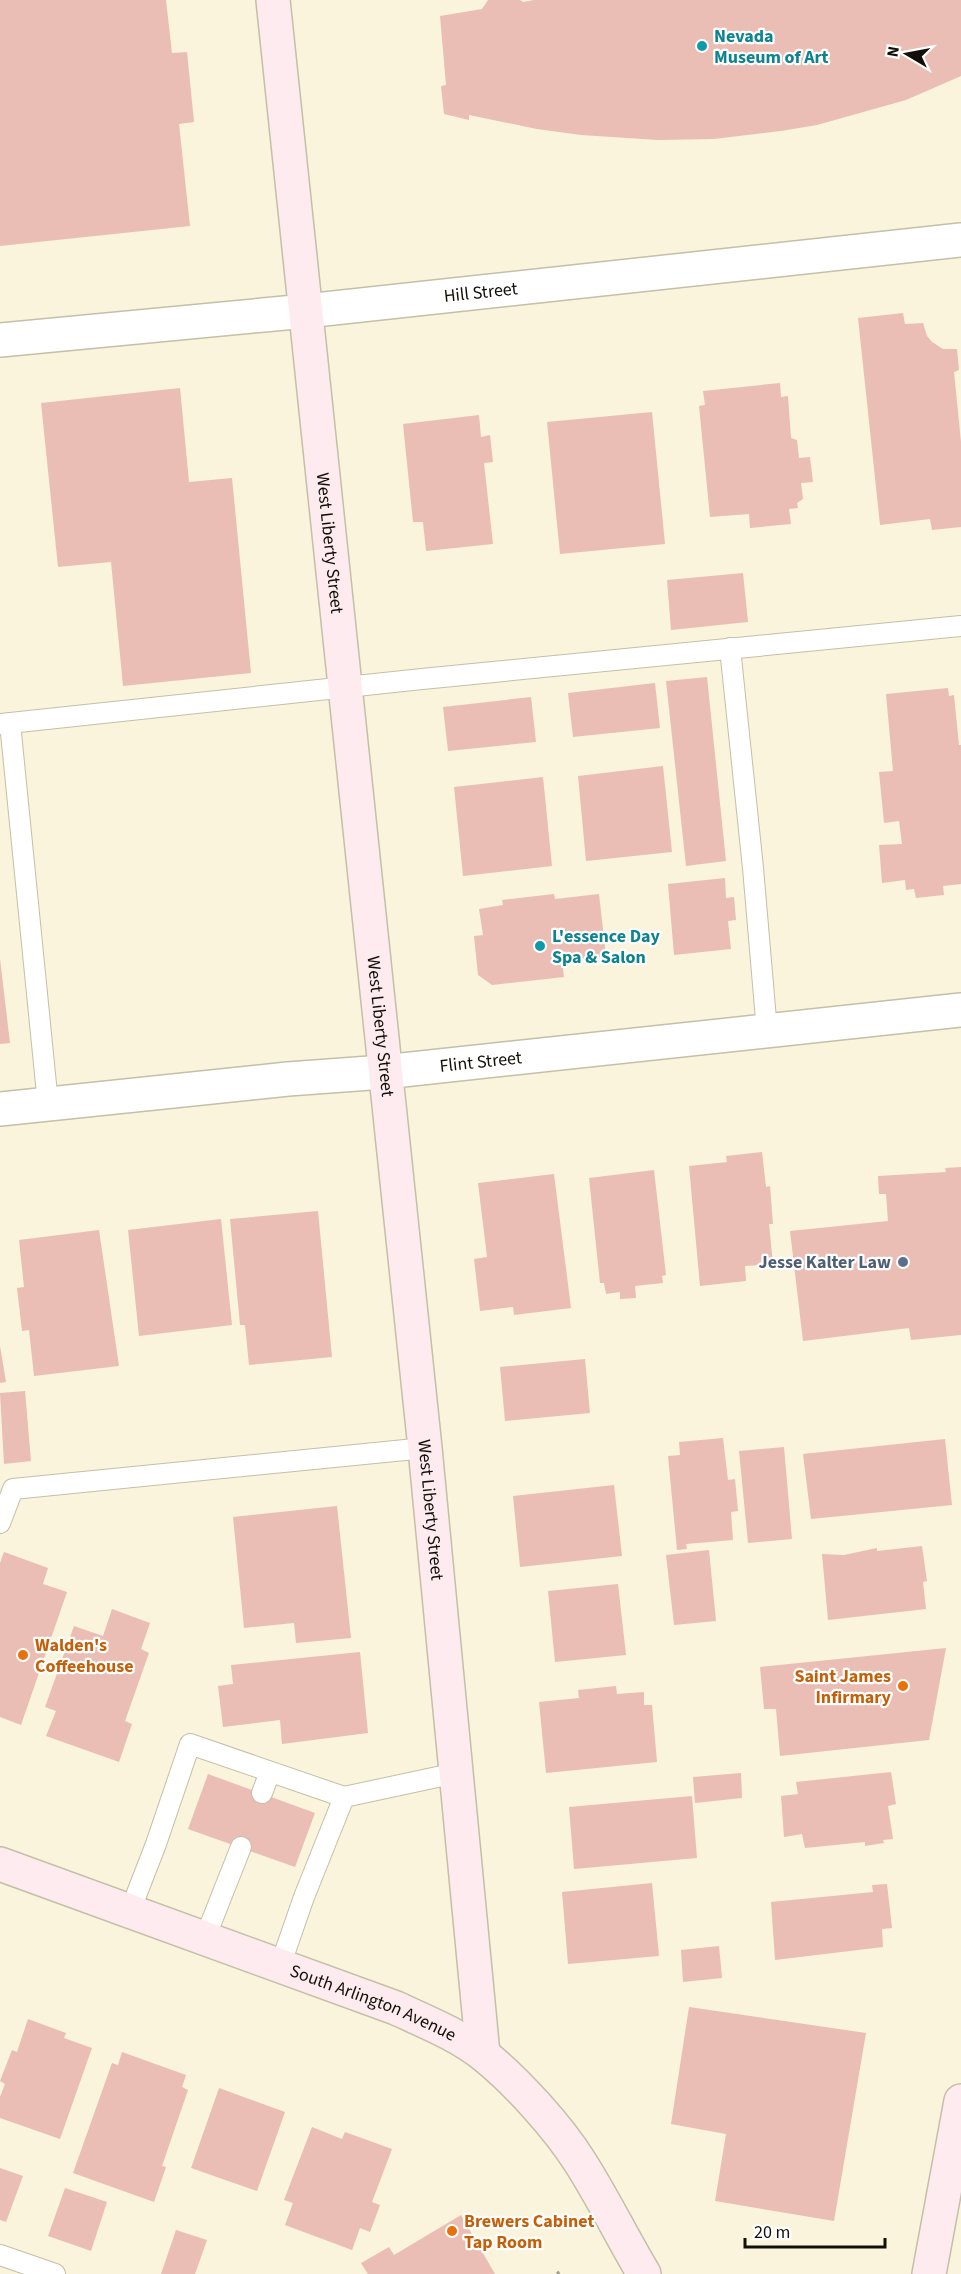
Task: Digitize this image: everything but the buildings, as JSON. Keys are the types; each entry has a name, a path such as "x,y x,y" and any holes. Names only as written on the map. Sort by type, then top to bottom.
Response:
{"main road":[{"name":"West Liberty Street","path":"273,0 424,1448 483,2054"},
{"name":"South Arlington Avenue","path":"0,1864 396,2008 483,2054 543,2114 579,2159 605,2204 637,2268"},
{"path":"929,2274 956,2157 961,2101"}],"street":[{"name":"Hill Street","path":"0,340 306,311 961,240"},
{"name":"Flint Street","path":"0,1109 288,1079 384,1072 961,1010"}],"lane":[{"path":"48,1104 5,723 961,626"},
{"path":"730,648 767,1031"},
{"path":"0,1523 14,1489 424,1448"},
{"path":"130,1911 156,1844 190,1744 344,1797 456,1773"},
{"path":"262,1793 270,1772"},
{"path":"280,1966 304,1897 344,1797"},
{"path":"205,1938 241,1847"},
{"path":"0,2255 55,2274"}],"place":[{"name":"Nevada Museum of Art","path":"702,46"},
{"name":"L'essence Day Spa & Salon","path":"540,946"},
{"name":"Jesse Kalter Law","path":"903,1262"},
{"name":"Walden's Coffeehouse","path":"23,1655"},
{"name":"Saint James Infirmary","path":"903,1686"},
{"name":"Brewers Cabinet Tap Room","path":"452,2231"}]}
